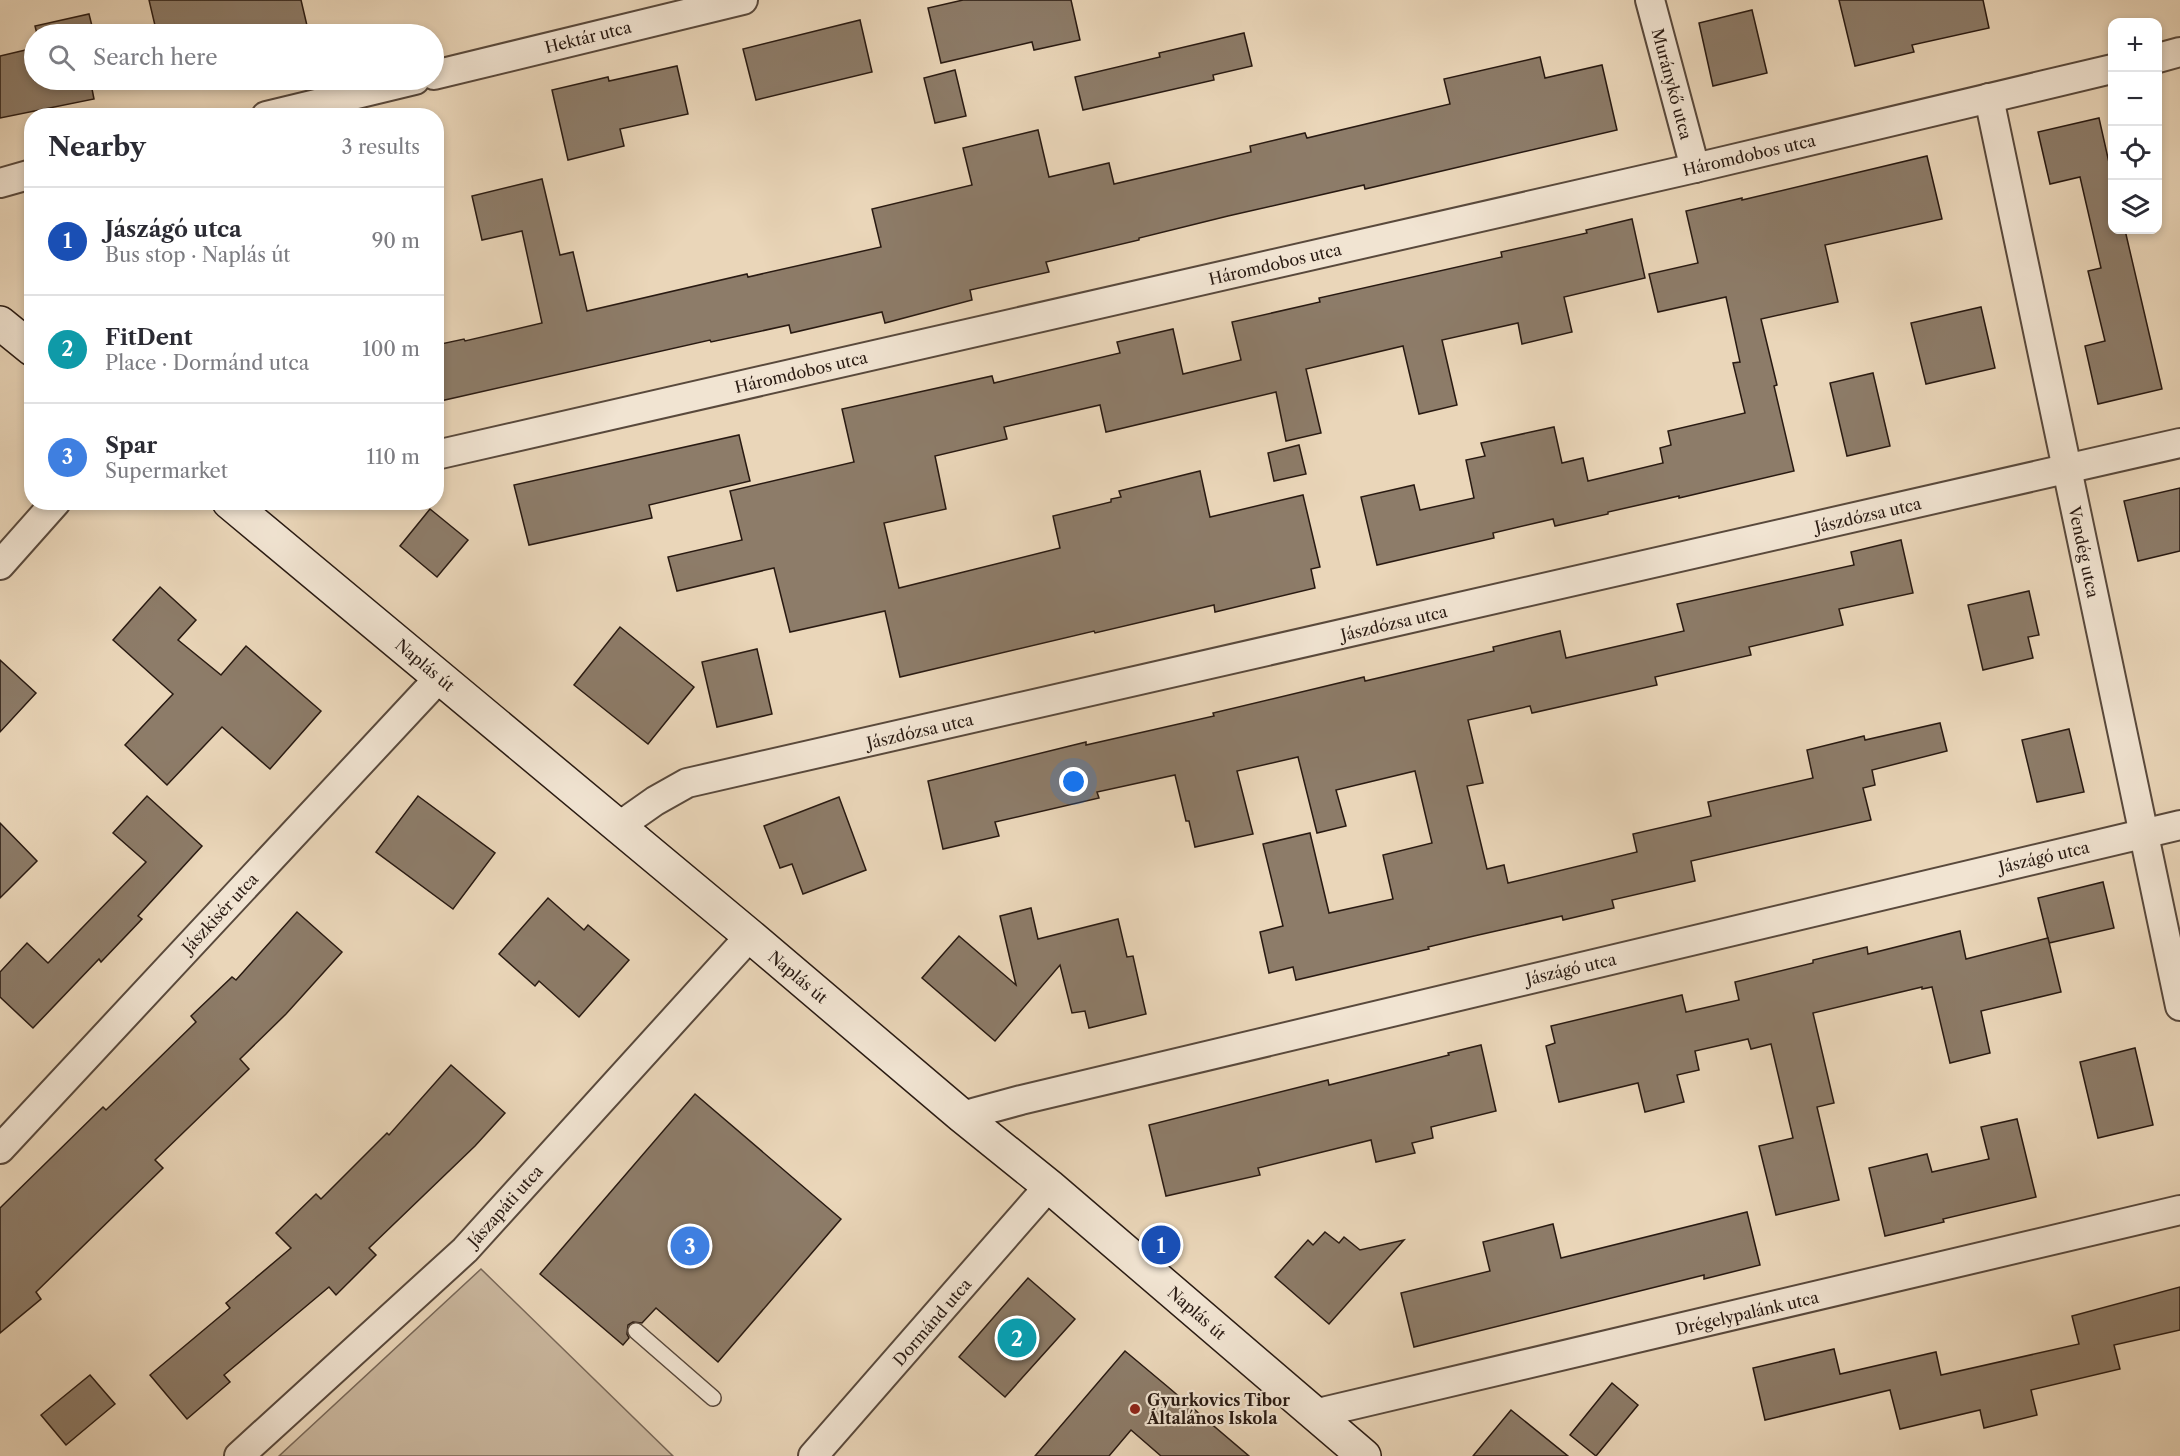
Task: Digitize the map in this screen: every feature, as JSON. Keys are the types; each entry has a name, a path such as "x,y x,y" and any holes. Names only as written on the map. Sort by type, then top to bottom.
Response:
{"street":[{"name":"Hektár utca","path":"444,73 743,0"},
{"name":"Muránykő utca","path":"1650,0 1695,168"},
{"path":"2162,57 2180,52"},
{"name":"Háromdobos utca","path":"444,453 1695,168 2108,70"},
{"path":"299,108 374,90"},
{"name":"Vendég utca","path":"1989,98 2180,1006"},
{"path":"0,183 24,176"},
{"path":"0,323 24,342"},
{"name":"Jászdózsa utca","path":"618,827 649,804 687,783 2066,470 2180,442"},
{"path":"0,565 49,510"},
{"name":"Naplás út","path":"249,510 440,677 962,1116 1049,1186 1364,1456"},
{"name":"Jászkisér utca","path":"0,1149 440,677"},
{"name":"Jászágó utca","path":"962,1116 1042,1095 2180,825"},
{"name":"Jászapáti utca","path":"239,1456 465,1250 750,936"},
{"name":"Dormánd utca","path":"813,1456 1049,1186"},
{"name":"Drégelypalánk utca","path":"1314,1414 2180,1210"}],"lane":[{"path":"636,1331 713,1398"}],"shaded area":[{"path":"481,1269 673,1456 279,1456"}],"building":[{"path":"149,0 301,0 307,24 155,24"},
{"path":"963,0 1071,0 1080,40 1034,50 1032,42 941,63 928,8"},
{"path":"1839,0 1983,0 1989,28 1912,45 1914,52 1855,66"},
{"path":"1752,10 1767,73 1713,86 1699,23"},
{"path":"89,14 92,24 44,24"},
{"path":"860,20 872,72 756,100 743,49"},
{"path":"1244,33 1252,66 1213,75 1214,80 1083,110 1075,77 1160,57 1159,53"},
{"path":"24,50 24,90 92,90 94,99 49,108 24,108 24,113 0,118 0,56"},
{"path":"1540,57 1545,78 1602,65 1617,130 1365,189 1364,185 1228,216 1046,262 1049,272 970,290 972,300 885,323 882,312 791,333 789,325 711,342 710,340 444,400 444,343 464,339 465,341 542,323 522,231 482,240 472,196 542,179 560,255 573,252 587,311 747,274 748,277 881,247 872,209 972,185 963,148 1038,130 1049,177 1109,163 1114,184 1251,152 1250,146 1305,133 1307,138 1450,104 1444,79"},
{"path":"677,66 688,114 620,129 624,146 568,160 552,90 608,77 609,81"},
{"path":"955,70 966,116 935,123 924,78"},
{"path":"2099,118 2108,158 2108,234 2126,234 2162,389 2098,404 2085,346 2105,341 2088,271 2101,268 2080,177 2050,184 2038,132"},
{"path":"1927,156 1942,219 1825,245 1838,302 1761,319 1794,471 1555,526 1553,519 1493,533 1494,538 1377,565 1361,497 1414,485 1420,510 1474,498 1466,460 1485,456 1481,443 1554,427 1562,463 1583,458 1588,481 1663,463 1660,448 1671,445 1668,431 1745,413 1733,363 1740,362 1726,297 1658,312 1649,274 1698,263 1686,211"},
{"path":"1632,219 1645,278 1564,297 1572,332 1522,344 1518,323 1442,340 1457,405 1419,414 1403,346 1306,369 1321,433 1286,441 1276,392 1106,432 1100,405 1004,427 1007,439 935,456 946,509 884,523 899,588 1060,548 1053,516 1111,502 1111,499 1121,497 1119,491 1200,471 1210,517 1303,495 1320,567 1311,569 1315,588 1215,612 1214,605 900,677 885,611 790,632 774,568 677,591 668,557 742,540 730,491 854,462 842,409 992,376 994,383 1120,353 1117,342 1173,329 1183,374 1241,360 1232,322 1320,302 1319,298 1502,257 1501,252 1587,233 1586,230"},
{"path":"1981,307 1995,368 1926,384 1911,323"},
{"path":"1873,373 1890,446 1847,456 1830,383"},
{"path":"739,435 750,481 649,505 652,518 529,545 514,485"},
{"path":"1299,445 1306,474 1274,481 1268,453"},
{"path":"2180,488 2180,551 2138,561 2124,501"},
{"path":"429,510 468,540 437,577 400,546"},
{"path":"1901,540 1913,593 1839,609 1843,625 1749,647 1751,655 1655,677 1657,685 1532,713 1530,706 1468,720 1483,783 1467,786 1487,869 1504,865 1508,883 1637,852 1633,834 1711,816 1708,802 1813,778 1807,750 1864,736 1865,740 1940,723 1947,751 1872,770 1875,785 1863,788 1871,820 1691,861 1695,881 1612,900 1614,908 1563,920 1562,916 1296,980 1293,967 1269,973 1260,932 1283,926 1263,844 1310,833 1329,913 1393,899 1383,855 1432,843 1415,771 1336,790 1346,826 1317,833 1298,757 1237,771 1253,834 1195,847 1175,775 1097,792 1099,798 995,822 999,836 943,849 928,781 1086,742 1086,745 1214,716 1213,713 1364,677 1365,681 1494,651 1493,647 1560,631 1566,658 1684,631 1677,604 1854,565 1851,552"},
{"path":"160,587 196,620 178,640 221,675 246,646 321,711 270,769 222,727 167,785 125,745 173,694 113,640"},
{"path":"2029,591 2039,635 2028,637 2033,658 1983,670 1968,605"},
{"path":"620,627 694,687 648,744 574,685"},
{"path":"757,649 772,714 717,727 702,662"},
{"path":"0,660 36,693 0,732"},
{"path":"2069,729 2084,792 2037,802 2022,740"},
{"path":"147,796 202,846 138,916 142,919 101,962 99,959 33,1028 0,997 0,972 27,943 48,963 146,862 113,833"},
{"path":"418,796 495,853 453,909 376,852"},
{"path":"839,797 866,870 803,894 792,864 780,868 764,826"},
{"path":"0,823 37,861 0,898"},
{"path":"2103,882 2114,928 2049,943 2038,898"},
{"path":"548,898 584,930 588,925 629,960 579,1017 539,981 535,986 499,954"},
{"path":"1031,908 1038,939 1118,919 1127,957 1133,956 1146,1014 1089,1028 1085,1011 1072,1013 1060,965 995,1041 922,978 959,936 1016,985 1000,916"},
{"path":"297,912 342,952 286,1014 240,1059 249,1069 155,1160 163,1168 36,1292 41,1299 0,1333 0,1208 103,1107 106,1110 196,1022 191,1016 232,977 236,980"},
{"path":"1960,931 1966,959 2048,938 2061,992 1981,1011 1990,1053 1950,1063 1932,987 1922,989 1922,987 1813,1013 1834,1103 1817,1107 1839,1200 1776,1215 1759,1146 1793,1138 1771,1044 1751,1049 1748,1039 1695,1051 1699,1070 1677,1075 1684,1102 1645,1112 1638,1083 1559,1102 1546,1046 1555,1043 1551,1026 1682,995 1686,1012 1739,1000 1735,982 1867,947 1868,954"},
{"path":"1481,1045 1496,1111 1431,1127 1433,1138 1412,1143 1415,1153 1376,1162 1371,1140 1258,1168 1260,1175 1166,1196 1149,1125 1328,1080 1329,1085"},
{"path":"2135,1048 2153,1125 2098,1138 2080,1062"},
{"path":"451,1065 505,1113 475,1146 369,1248 376,1255 336,1295 329,1287 224,1375 230,1382 187,1419 150,1375 230,1308 226,1303 291,1248 276,1233 316,1194 321,1199 387,1133 389,1135"},
{"path":"695,1094 841,1219 718,1362 656,1308 642,1323 633,1322 628,1325 629,1338 623,1345 540,1274"},
{"path":"2017,1119 2036,1197 1943,1219 1944,1222 1885,1236 1869,1168 1927,1154 1932,1172 1989,1159 1981,1127"},
{"path":"1747,1212 1760,1265 1704,1279 1704,1275 1414,1347 1401,1293 1490,1271 1483,1242 1553,1224 1561,1258"},
{"path":"1325,1232 1339,1243 1344,1237 1360,1250 1404,1240 1329,1324 1275,1277 1308,1240 1313,1245"},
{"path":"1028,1278 1075,1319 1005,1397 959,1357"},
{"path":"2180,1287 2180,1330 2114,1345 2120,1369 2031,1390 2037,1415 1984,1428 1980,1410 1900,1429 1890,1390 1765,1420 1753,1368 1834,1349 1840,1374 1936,1352 1941,1375 2079,1344 2072,1316"},
{"name":"Gyurkovics Tibor Általános Iskola","path":"1125,1351 1249,1456 1161,1456 1131,1430 1109,1456 1035,1456"},
{"path":"90,1375 115,1404 66,1445 41,1415"},
{"path":"1612,1383 1638,1405 1596,1456 1570,1435"},
{"path":"1511,1410 1568,1456 1473,1456"}],"place":[{"name":"Jászágó utca","path":"1161,1245"},
{"name":"Spar","path":"690,1246"},
{"name":"FitDent","path":"1017,1338"},
{"name":"Gyurkovics Tibor Általános Iskola","path":"1135,1409"}]}
